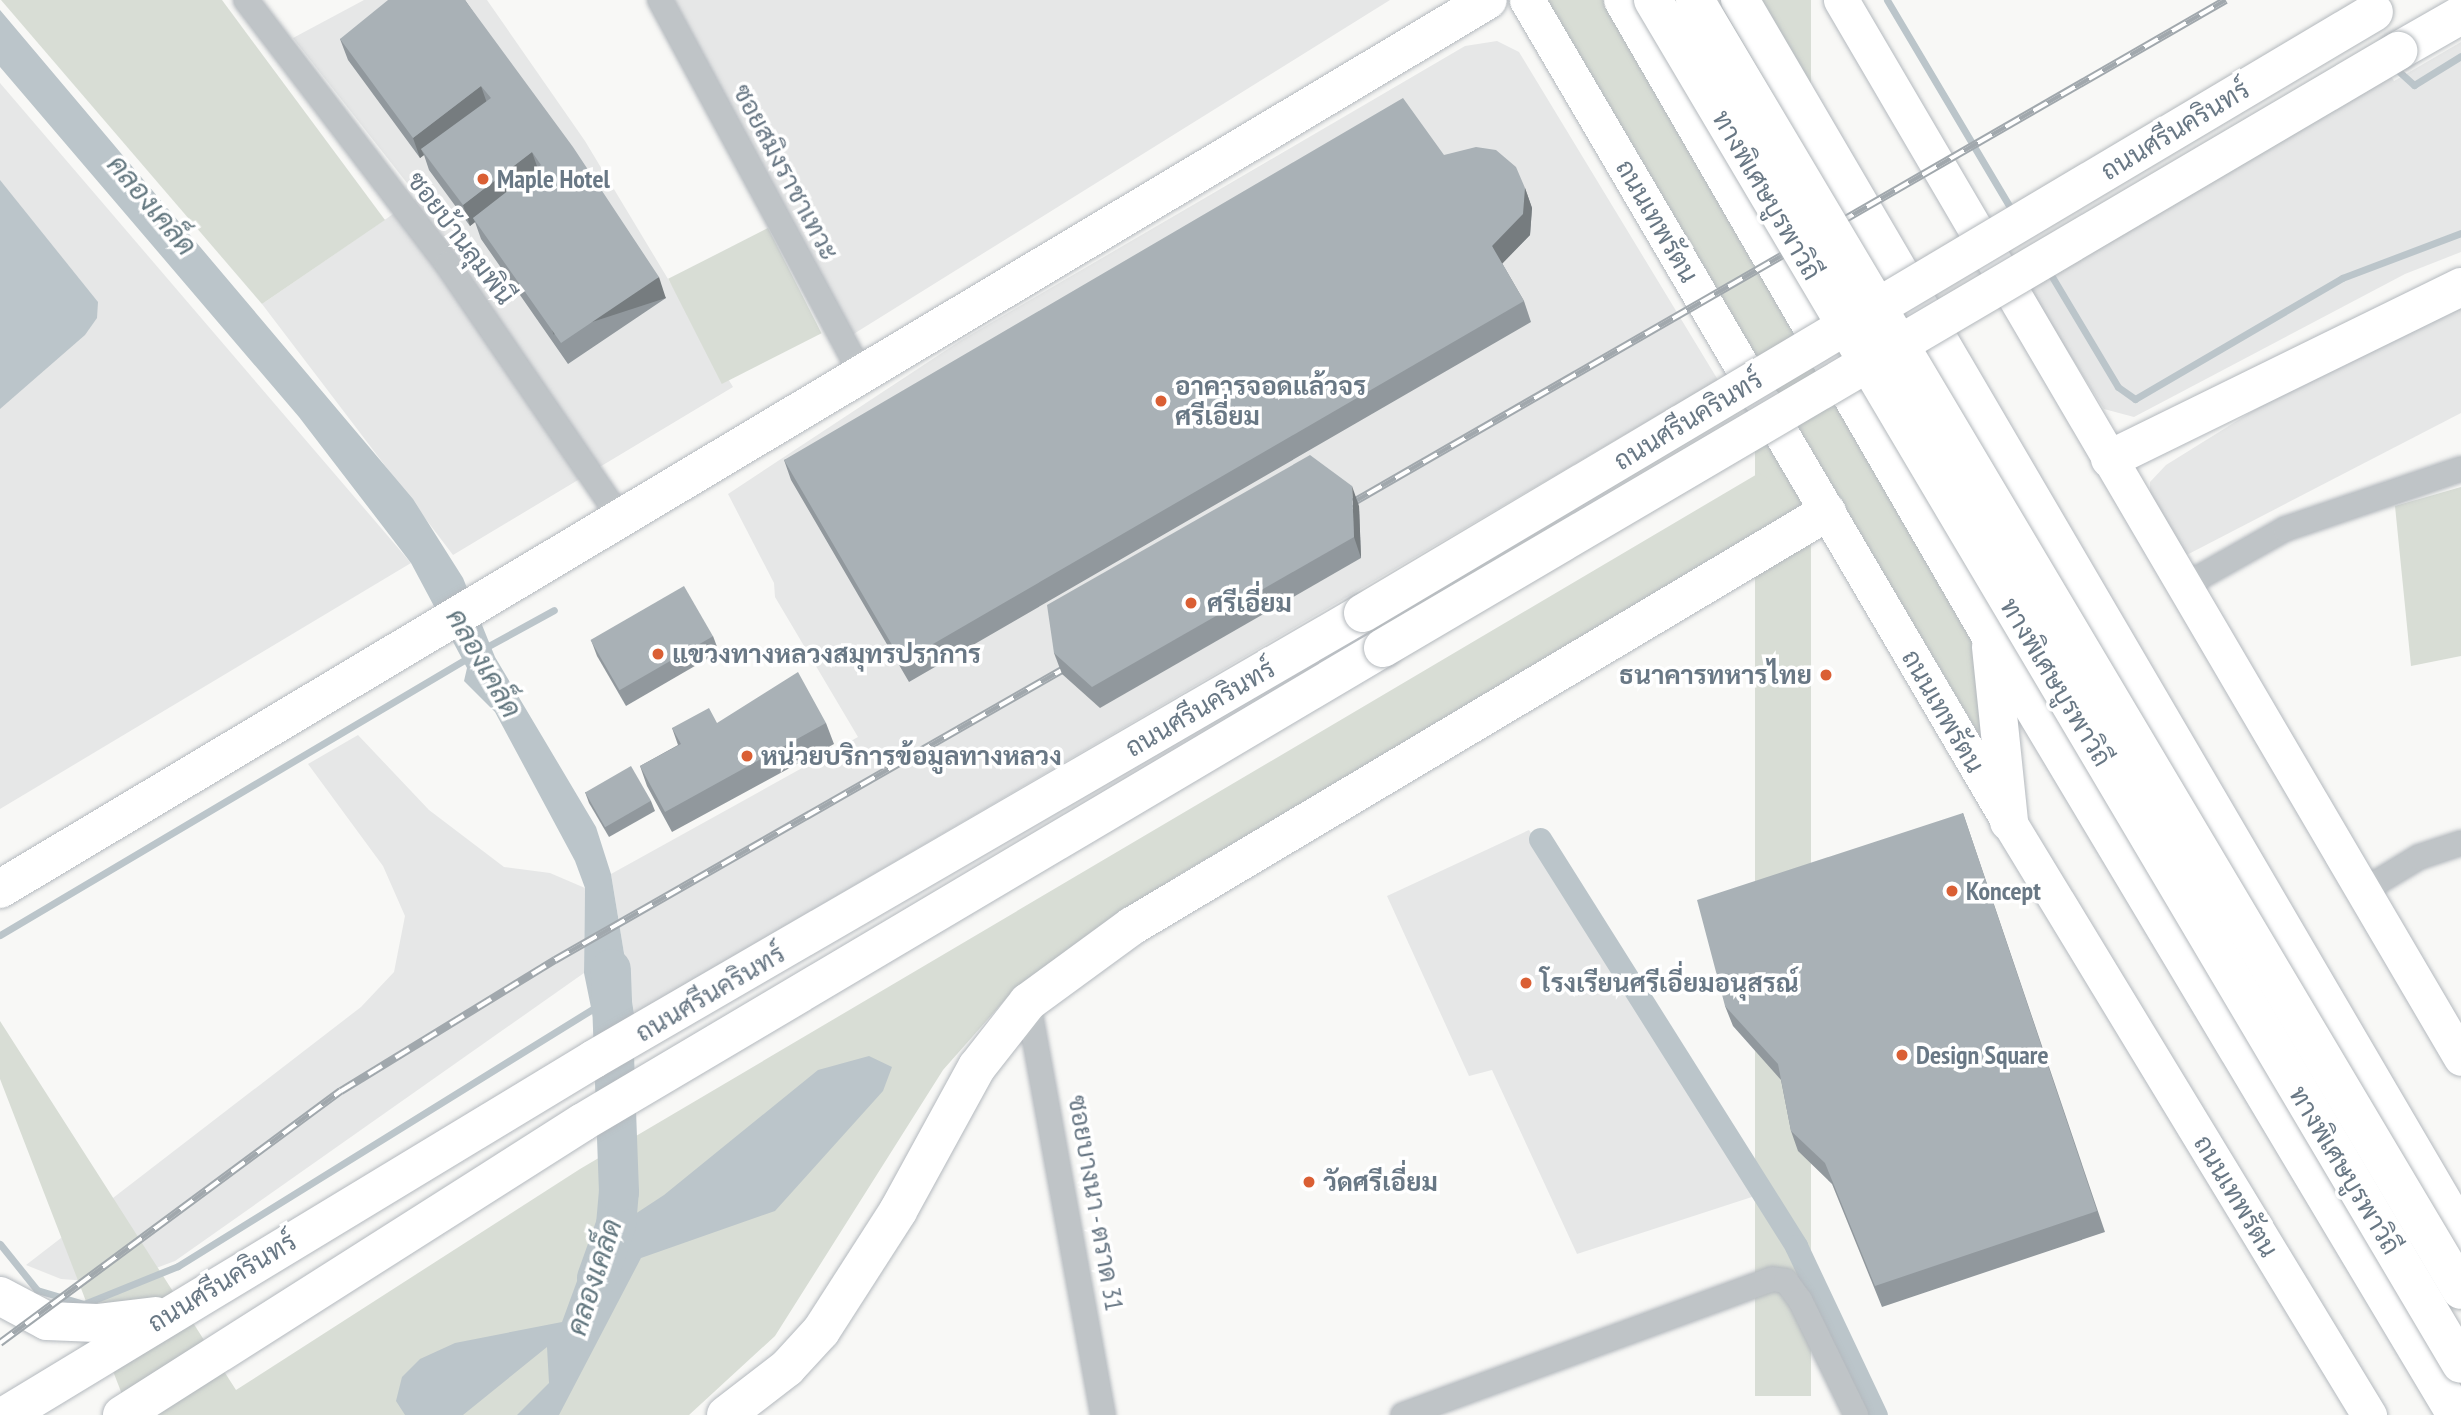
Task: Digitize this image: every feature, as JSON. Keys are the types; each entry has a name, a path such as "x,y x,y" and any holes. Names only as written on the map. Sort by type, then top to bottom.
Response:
{"main road":[{"path":"0,889 434,632 860,372 1488,0"},
{"name":"ถนนเทพรัตน","path":"1527,0 2009,822 2370,1415"},
{"path":"1623,0 1990,635 2456,1415"},
{"name":"ทางพิเศษบูรพาวิถี","path":"1653,0 2461,1364"},
{"name":"ทางพิเศษบูรพาวิถี","path":"1695,0 2461,1290"},
{"path":"1720,0 2461,1248"},
{"path":"1740,0 2461,1233"},
{"path":"1841,0 2361,892 2461,1058"},
{"name":"ถนนศรีนครินทร์","path":"6,1415 167,1315 594,1059 1363,613 2383,6"},
{"name":"ถนนศรีนครินทร์","path":"122,1415 583,1122 2461,15"},
{"path":"2110,459 2461,287"},
{"path":"726,1415 787,1368 821,1331 898,1211 977,1067 1028,1002 1132,926 1827,512"},
{"path":"1990,635 2009,822"},
{"path":"0,1296 47,1321 97,1323 167,1315"},
{"path":"158,1415 174,1380"}],"street":[{"name":"ซอยบ้านลุมพินี","path":"246,0 447,264 620,518"},
{"name":"ซอยสมิงราชาเทวะ","path":"660,0 860,372"},
{"path":"2184,586 2285,529 2461,469"},
{"path":"2361,892 2419,857 2461,843"},
{"name":"ซอยบางนา - ตราด 31","path":"1028,1002 1103,1415"},
{"path":"1407,1414 1772,1279 1787,1281 1800,1300 1857,1415"}],"shaded area":[{"path":"1,0 222,0 385,220 262,304"},
{"path":"364,0 487,0 585,141 733,387 453,555 262,304 418,197 293,38"},
{"path":"674,0 1390,0 852,335"},
{"path":"1543,0 1615,0 1968,617 1987,729 1978,733"},
{"path":"1755,0 1811,0 1811,1396 1755,1396"},
{"path":"1497,41 1519,52 1718,380 634,1014 611,874 858,737 775,597 774,583 728,494 960,341 1465,46"},
{"path":"2461,42 2461,252 2405,274 2134,417 2104,409 2009,258 2373,48 2394,81"},
{"path":"0,83 411,563 0,809"},
{"path":"768,228 822,333 722,384 668,279"},
{"path":"2461,305 2461,413 2177,560 2150,499 2150,482 2166,465 2285,391"},
{"path":"1759,473 1778,485 1783,508 1772,532 1177,876 1011,993 943,1070 775,1336 689,1415 130,1415 0,1079 0,1021 236,1390 580,1169"},
{"path":"2461,487 2461,656 2411,666 2395,506"},
{"path":"358,735 429,810 504,867 550,873 585,888 584,973 175,1261 116,1283 61,1279 26,1265 361,1007 394,972 405,916 383,866 308,764"},
{"name":"โรงเรียนศรีเอี่ยมอนุสรณ์","path":"1529,830 1758,1195 1577,1254 1492,1070 1469,1076 1387,896"}],"water":[{"path":"0,10 413,499 463,578 495,657 596,827 611,874 634,1014 596,1032 584,973 585,888 575,861 495,712 464,681 467,668 411,563 299,417 0,67"},
{"path":"0,180 98,302 97,318 85,335 0,409"},
{"path":"869,1056 892,1067 883,1091 775,1211 641,1258 559,1415 517,1415 549,1383 547,1347 463,1415 405,1415 396,1401 402,1377 420,1359 455,1343 562,1322 591,1243 664,1195 818,1070"}],"building":[{"name":"Maple Hotel","path":"388,0 465,0 573,147 659,277 561,343 473,218 541,165 532,152 463,205 421,149 491,98 481,86 413,138 340,39"},
{"name":"อาคารจอดแล้วจร ศรีเอี่ยม","path":"1403,98 1444,155 1476,147 1496,150 1516,167 1525,188 1523,214 1492,246 1524,301 902,662 784,460"},
{"name":"ศรีเอี่ยม","path":"1310,455 1352,486 1354,537 1092,687 1054,653 1047,605"},
{"name":"แขวงทางหลวงสมุทรปราการ","path":"684,586 713,636 619,690 590,640"},
{"name":"หน่วยบริการข้อมูลทางหลวง","path":"798,672 826,723 665,812 640,766 681,744 672,728 709,708 717,723"},
{"path":"631,766 651,801 605,827 585,792"},
{"name":"Design Square","path":"1963,813 2097,1211 1875,1286 1825,1163 1791,1131 1778,1064 1725,1006 1697,900"}],"waterway":[{"path":"1887,0 2013,212"},
{"path":"2394,67 2414,85 2461,56"},
{"path":"2048,270 2118,387 2135,399 2342,278 2461,233"},
{"path":"481,650 554,610"},
{"path":"0,935 471,656"},
{"path":"1540,839 1796,1246 1876,1415"},
{"name":"คลองเคล็ด","path":"597,1278 616,1225 619,1192 611,969"},
{"path":"0,1244 37,1290 84,1304 178,1266 599,1005"}],"railway":[{"path":"1340,510 2226,0"},
{"path":"0,1343 341,1091 555,960 1076,662"}],"place":[{"name":"Maple Hotel","path":"483,179"},
{"name":"อาคารจอดแล้วจร ศรีเอี่ยม","path":"1161,401"},
{"name":"ศรีเอี่ยม","path":"1191,603"},
{"name":"แขวงทางหลวงสมุทรปราการ","path":"658,654"},
{"name":"ธนาคารทหารไทย","path":"1826,675"},
{"name":"หน่วยบริการข้อมูลทางหลวง","path":"747,756"},
{"name":"Koncept","path":"1952,891"},
{"name":"โรงเรียนศรีเอี่ยมอนุสรณ์","path":"1526,983"},
{"name":"Design Square","path":"1902,1055"},
{"name":"วัดศรีเอี่ยม","path":"1309,1182"}]}
